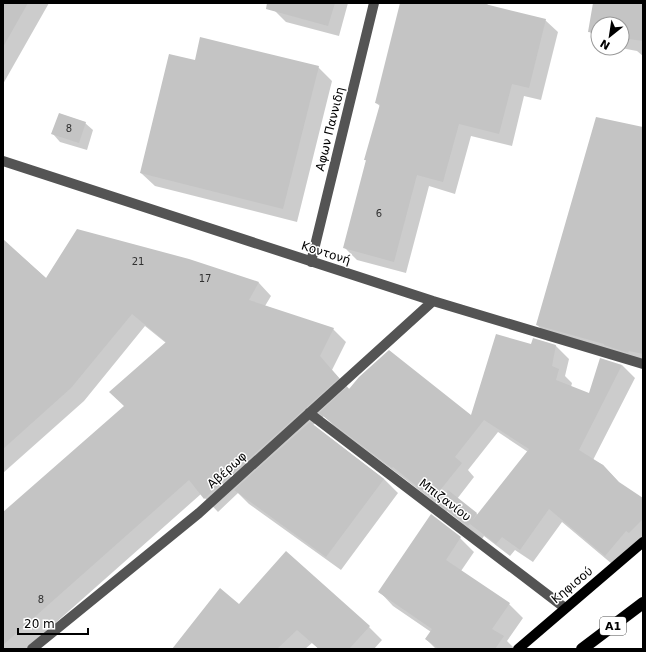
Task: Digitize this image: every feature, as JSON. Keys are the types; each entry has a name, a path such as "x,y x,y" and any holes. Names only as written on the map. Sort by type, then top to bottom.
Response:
{"highway":[{"name":"Α1","path":"582,649 643,603"}],"main road":[{"name":"Κηφισού","path":"518,649 643,542"}],"street":[{"name":"Αφων Παννιδη","path":"311,262 374,3"},
{"name":"Κοντονή","path":"3,161 433,301 643,364"},
{"name":"Αβέρωφ","path":"32,649 200,513 433,301"},
{"name":"Μπιζανίου","path":"309,413 565,608"}],"building":[{"path":"3,3 28,3 3,47"},
{"path":"267,3 335,3 328,26 266,9"},
{"path":"400,3 481,3 546,19 529,88 512,84 499,134 459,124 443,182 417,175 394,262 343,248 366,160 364,160 380,104 375,103"},
{"path":"593,3 643,3 643,41 630,39 630,16 591,16"},
{"path":"590,20 590,32 588,32"},
{"path":"200,37 319,66 283,209 140,173 169,54 195,60"},
{"path":"59,113 86,122 79,143 51,134"},
{"path":"596,117 643,127 643,354 629,351 628,353 604,344 536,325"},
{"path":"77,229 189,259 259,282 249,300 334,328 320,356 339,378 204,499 189,480 3,645 3,512 124,406 109,392 166,342 132,314 71,388 3,449 3,239 46,278"},
{"path":"496,334 531,344 533,338 556,345 552,366 559,369 556,380 589,393 600,358 622,365 579,450 603,465 619,482 643,498 643,519 629,533 626,531 605,556 549,509 520,550 502,537 496,544 470,524 468,526 439,504 448,490 477,513 472,521 529,449 484,420 455,457 462,463 433,499 393,467 392,468 319,413 347,387 349,389 359,377 389,350 471,415"},
{"path":"310,422 384,479 326,557 234,490"},
{"path":"431,514 461,537 446,560 510,603 492,629 504,636 495,649 439,649 425,639 432,629 378,592"},
{"path":"286,551 370,626 349,649 319,649 297,630 277,649 172,649 220,588 239,604"}]}
